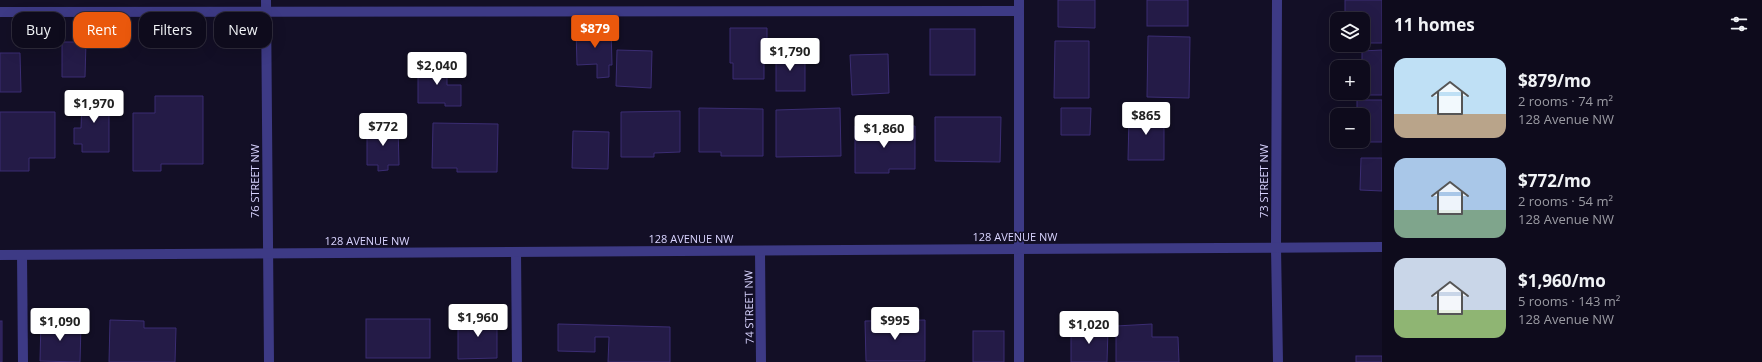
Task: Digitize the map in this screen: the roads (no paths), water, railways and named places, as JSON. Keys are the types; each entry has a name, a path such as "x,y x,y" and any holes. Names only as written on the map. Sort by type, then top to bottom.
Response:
{"street":[{"name":"76 STREET NW","path":"266,0 266,12"},
{"path":"1019,0 1019,362"},
{"name":"73 STREET NW","path":"1277,0 1276,248 1278,362"},
{"path":"272,13 1019,11"},
{"path":"0,12 214,13"},
{"name":"76 STREET NW","path":"266,48 269,362"},
{"name":"128 AVENUE NW","path":"0,255 1382,247"},
{"name":"74 STREET NW","path":"760,251 761,362"},
{"path":"516,252 517,362"},
{"path":"22,255 23,362"}]}
